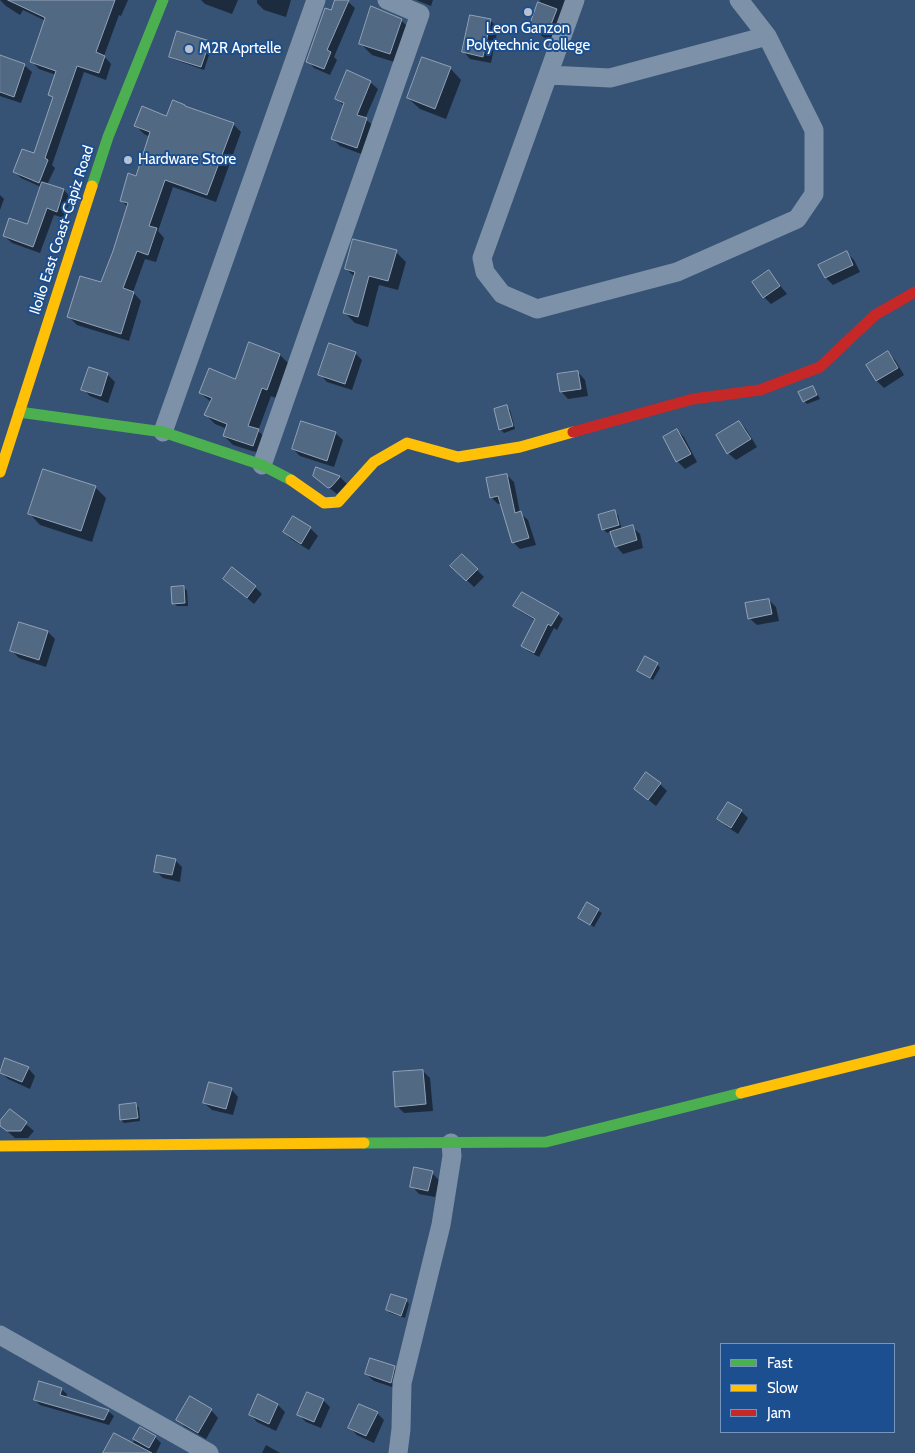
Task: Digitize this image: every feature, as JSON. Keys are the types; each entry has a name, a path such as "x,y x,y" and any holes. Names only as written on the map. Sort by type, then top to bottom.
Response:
{"street":[{"name":"Iloilo East Coast-Capiz Road","path":"0,472 108,137 163,0"},
{"path":"163,432 316,0"},
{"path":"262,465 420,14 388,0"},
{"path":"575,0 482,258 485,272 502,294 537,309 677,272 797,219 814,194 814,130 767,36 739,0"},
{"path":"548,75 610,78 767,36"},
{"path":"19,412 163,432 262,465 298,484 324,503 338,502 374,462 407,443 458,457 520,447 693,399 760,390 820,367 875,315 915,292"},
{"path":"0,1146 546,1142 915,1050"},
{"path":"398,1453 401,1429 402,1382 441,1225 452,1156 451,1143"},
{"path":"0,1335 209,1453"}],"building":[{"path":"8,0 115,0 96,52 105,56 99,73 77,66 45,158 48,160 39,183 13,172 22,149 34,153 53,97 48,95 56,71 30,62 45,18"},
{"path":"335,0 349,0 327,50 331,52 324,69 306,62 325,8 331,10"},
{"path":"538,2 557,9 548,32 530,25"},
{"path":"371,6 402,19 390,54 359,44"},
{"path":"470,15 491,19 483,57 462,52"},
{"name":"M2R Aprtelle","path":"177,31 210,41 201,67 169,57"},
{"path":"0,55 25,64 14,97 0,92"},
{"path":"422,57 451,67 435,109 407,98"},
{"path":"347,70 371,81 357,115 367,118 357,148 331,139 344,103 335,99"},
{"path":"173,100 234,123 207,195 165,180 149,226 157,228 148,255 137,251 123,288 134,292 121,334 67,317 80,276 101,282 113,251 128,203 120,201 128,173 136,176 150,132 134,126 142,106 166,116"},
{"path":"42,182 64,189 57,212 47,208 33,247 3,236 9,218 27,224"},
{"path":"353,239 397,250 388,281 369,276 358,317 343,313 355,272 345,269"},
{"path":"847,251 853,265 825,278 818,265"},
{"path":"769,270 780,286 763,298 752,282"},
{"path":"249,342 280,354 267,390 262,388 248,426 259,429 253,446 223,436 227,424 204,415 212,398 199,393 209,368 235,379"},
{"path":"329,343 356,352 345,384 318,375"},
{"path":"888,351 898,368 876,381 866,365"},
{"path":"89,367 108,373 101,396 81,390"},
{"path":"578,371 581,389 560,392 557,374"},
{"path":"813,386 817,395 803,402 798,392"},
{"path":"507,405 513,426 499,430 494,409"},
{"path":"301,421 336,432 327,461 292,449"},
{"path":"739,421 751,439 727,454 716,435"},
{"path":"677,429 691,454 676,462 663,437"},
{"path":"316,467 340,476 328,488 313,476"},
{"path":"43,469 96,486 81,531 28,514"},
{"path":"507,474 515,513 521,511 529,538 512,543 498,496 490,498 486,478"},
{"path":"615,510 619,525 602,530 598,515"},
{"path":"293,516 311,527 301,544 283,532"},
{"path":"633,525 637,540 615,547 610,532"},
{"path":"462,554 478,569 466,581 450,566"},
{"path":"232,567 256,586 247,598 223,579"},
{"path":"184,586 185,603 172,604 171,587"},
{"path":"522,592 559,613 551,626 548,624 534,653 521,646 535,619 513,606"},
{"path":"769,599 772,614 748,619 745,603"},
{"path":"19,622 48,631 39,660 10,651"},
{"path":"645,656 658,663 650,678 637,671"},
{"path":"646,772 661,783 648,800 634,789"},
{"path":"728,802 742,810 731,828 717,819"},
{"path":"157,855 176,859 172,875 154,872"},
{"path":"587,902 599,909 590,925 578,918"},
{"path":"5,1058 29,1067 22,1082 0,1073"},
{"path":"423,1070 426,1104 395,1107 393,1072"},
{"path":"209,1082 232,1088 226,1109 203,1103"},
{"path":"136,1103 138,1118 120,1120 119,1105"},
{"path":"10,1109 27,1122 21,1131 7,1131 0,1126 0,1121"},
{"path":"414,1167 433,1171 428,1191 410,1187"},
{"path":"391,1294 407,1299 401,1316 386,1310"},
{"path":"370,1358 395,1366 391,1383 365,1374"},
{"path":"39,1381 62,1388 60,1395 109,1410 104,1420 34,1400"},
{"path":"307,1392 324,1399 314,1422 297,1415"},
{"path":"258,1394 278,1404 269,1424 249,1415"},
{"path":"190,1396 212,1409 198,1433 176,1420"},
{"path":"359,1404 378,1412 366,1436 348,1428"},
{"path":"140,1427 156,1436 149,1448 133,1439"},
{"path":"114,1433 152,1453 103,1453"}],"traffic: fast":[{"path":"92,186 108,137 163,0"},
{"path":"19,412 163,432 262,465 291,480"},
{"path":"364,1143 546,1142 741,1093"}],"traffic: slow":[{"path":"0,472 92,186"},
{"path":"291,480 324,503 338,502 374,462 407,443 458,457 520,447 573,432"},
{"path":"741,1093 915,1050"},
{"path":"0,1146 364,1143"}],"traffic: jam":[{"path":"573,432 693,399 760,390 820,367 875,315 915,292"}],"place":[{"name":"Leon Ganzon Polytechnic College","path":"528,12"},
{"name":"M2R Aprtelle","path":"189,49"},
{"name":"Hardware Store","path":"128,160"}]}
